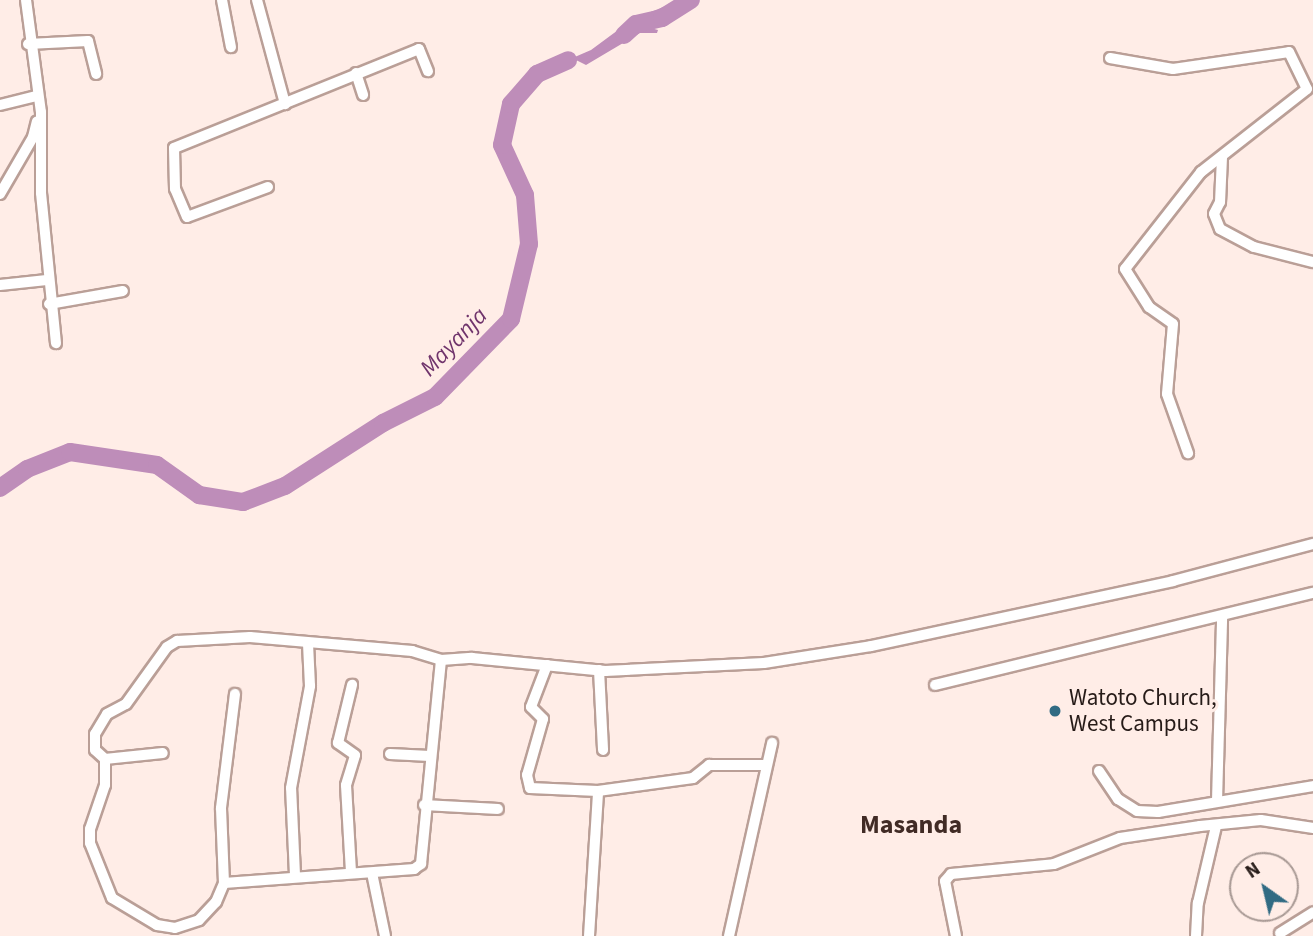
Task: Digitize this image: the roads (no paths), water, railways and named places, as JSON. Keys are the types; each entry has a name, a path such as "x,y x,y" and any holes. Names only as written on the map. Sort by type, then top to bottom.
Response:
{"street":[{"path":"26,0 29,44 41,113 47,280 56,343"},
{"path":"222,0 231,47"},
{"path":"257,0 285,104"},
{"path":"29,44 88,41 96,74"},
{"path":"268,187 187,217 175,189 174,148 418,49 428,71"},
{"path":"1110,58 1173,69 1289,52 1310,88 1201,172 1125,269 1149,307 1173,324 1167,394 1188,453"},
{"path":"356,73 363,95"},
{"path":"0,105 37,96"},
{"path":"0,194 33,137 41,113"},
{"path":"1222,157 1220,202 1214,214 1220,229 1254,247 1313,262"},
{"path":"0,285 47,280"},
{"path":"49,304 123,290"},
{"path":"163,753 105,758 94,750 95,734 107,714 125,704 172,643 250,638 412,651 441,660 472,658 599,670 708,668 834,653 1218,571 1313,544"},
{"path":"935,685 1313,593"},
{"path":"1217,801 1222,617"},
{"path":"295,876 291,788 310,686 308,644"},
{"path":"223,883 351,872 372,873 421,864 424,805 430,756 436,741 441,660"},
{"path":"547,665 531,708 542,719 526,783 530,788 598,791 693,778 709,765 765,765"},
{"path":"599,670 603,750"},
{"path":"351,872 346,785 355,755 338,743 352,685"},
{"path":"105,758 105,785 90,830 90,843 112,898 158,925 175,928 189,925 209,911 223,883 221,808 235,694"},
{"path":"729,936 772,743"},
{"path":"390,754 430,756"},
{"path":"1099,771 1118,799 1137,811 1313,786"},
{"path":"589,936 598,791"},
{"path":"424,805 498,809"},
{"path":"956,936 945,881 951,874 1054,864 1120,838 1261,820 1313,828"},
{"path":"1196,936 1198,903 1216,826"},
{"path":"372,873 384,936"},
{"path":"1280,933 1313,912"}],"waterway":[{"name":"Mayanja","path":"624,35 636,24 662,18 691,0"},
{"name":"Mayanja","path":"0,488 27,469 70,452 157,465 199,495 243,502 285,486 383,423 435,397 511,319 529,244 525,195 502,145 511,104 537,74 568,60"}],"place":[{"name":"Watoto Church, West Campus","path":"1055,711"}],"district":[{"name":"Masanda","path":"911,825"}]}
